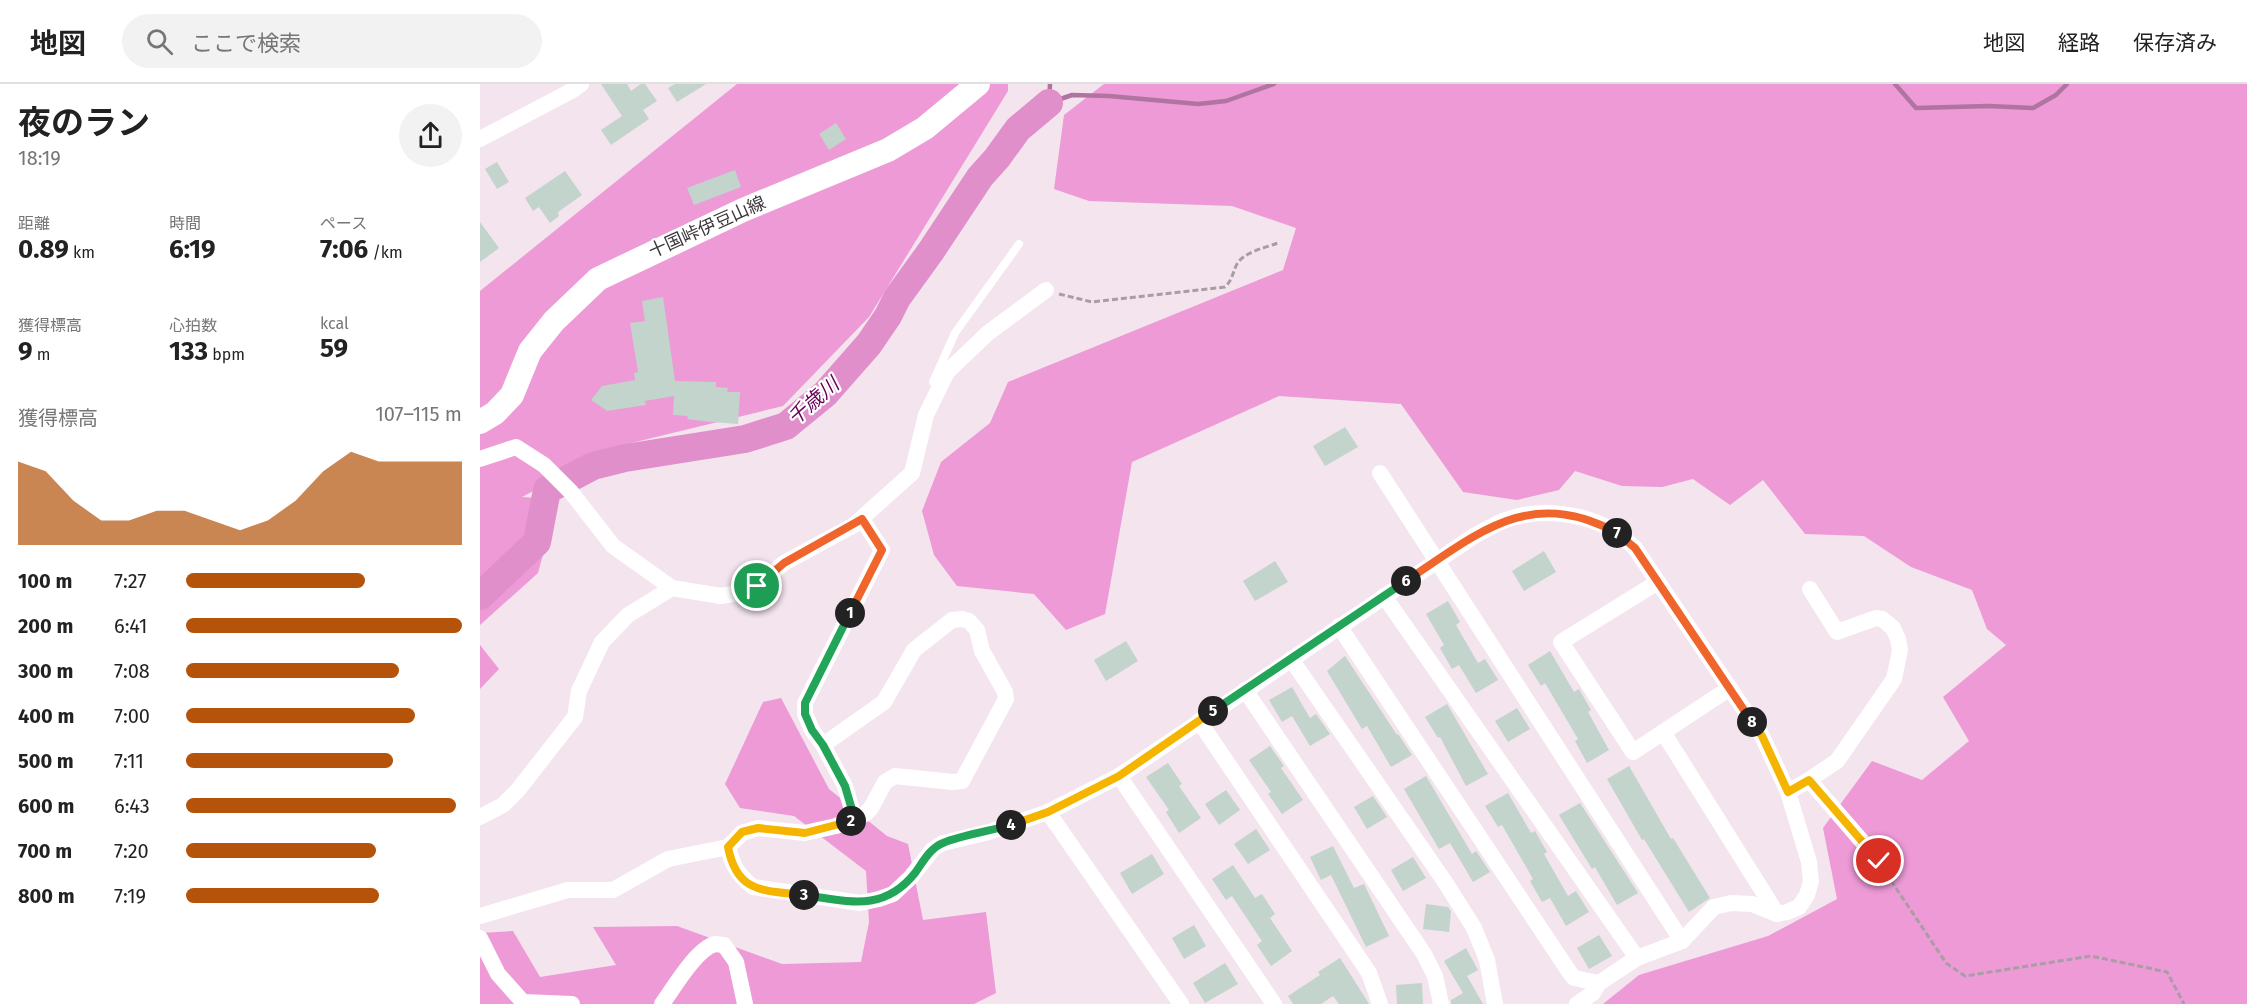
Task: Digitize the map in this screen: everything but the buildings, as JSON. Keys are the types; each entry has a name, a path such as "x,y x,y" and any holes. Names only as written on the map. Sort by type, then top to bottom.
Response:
{"main road":[{"name":"十国峠伊豆山線","path":"480,422 495,413 512,395 530,351 554,321 598,279 743,210 888,150 925,128 978,84"}],"street":[{"path":"480,139 581,84"},
{"path":"480,459 516,447 544,465 571,492 613,546 672,588 721,596 744,592 757,586 784,563 862,519 912,473 926,415 947,372 988,333 1046,290"},
{"path":"1380,473 1682,941"},
{"path":"728,847 731,864 742,879 753,887 860,903 893,894 912,876 933,849 943,843 989,832 1048,812 1119,776 1474,536 1504,520 1533,513 1568,515 1598,523 1616,532 1635,548 1762,736 1788,792 1809,862 1811,881 1807,895 1799,907 1777,914 1752,904 1731,903 1714,907 1682,941 1637,958 1599,984 1593,993 1577,1004"},
{"path":"855,820 845,786 805,714 805,703 882,550 862,519"},
{"path":"1658,582 1561,642 1632,752 1730,688"},
{"path":"480,817 503,805 519,789 575,717 579,692 602,642 628,615 672,588"},
{"path":"1788,792 1837,760 1894,679 1900,650 1893,628 1882,619 1876,618 1837,632 1810,589"},
{"path":"1384,596 1637,958"},
{"path":"480,916 568,890 613,890 668,859 728,847 742,832 758,828 805,833 855,820 871,808 885,782 895,776 953,782 966,778 1006,699 1005,692 982,651 980,636 974,625 962,619 952,620 945,624 911,654 884,702 823,745"},
{"path":"1340,626 1570,973 1574,978 1599,984"},
{"path":"1291,659 1467,916 1487,960 1495,1004"},
{"path":"1245,690 1409,930 1435,976 1441,1004"},
{"path":"1199,721 1359,958 1372,980 1380,1004"},
{"path":"1663,732 1777,914"},
{"path":"1119,776 1274,1004"},
{"path":"1809,780 1879,861"},
{"path":"1048,812 1181,1004"},
{"path":"480,938 498,974 523,1002 572,1004"},
{"path":"662,1004 689,966 702,952 715,944 724,945 732,953 746,1004"}],"lane":[{"path":"930,405 928,395 955,333 1019,244"}],"path":[{"path":"1046,290 1092,302 1225,287 1232,280 1236,264 1247,254 1278,243"},
{"path":"1879,861 1946,963 1965,976 2091,956 2167,972 2184,1004"}],"shaded area":[{"path":"737,84 1008,84 1008,91 869,317 783,406 619,446 522,497 558,499 538,573 480,625 480,291"},
{"path":"1104,84 2247,84 2247,1004 1603,1004 1639,975 1768,936 1837,899 1823,828 1872,761 1922,780 1969,741 1943,697 2006,645 1987,629 1972,590 1911,567 1864,536 1805,534 1763,480 1730,505 1693,479 1662,487 1622,486 1575,471 1559,490 1517,500 1463,492 1401,404 1279,396 1132,462 1105,614 1066,630 1034,594 957,586 934,555 922,511 941,462 990,423 1008,382 1283,270 1296,228 1232,206 1089,201 1054,189 1064,115"},
{"path":"480,645 499,669 480,689"},
{"path":"781,698 829,789 887,836 908,844 923,920 986,912 996,993 974,1004 480,1004 480,933 513,931 540,977 616,965 593,927 677,926 782,964 861,962 869,922 866,871 794,816 740,808 725,784 763,702"}],"waterway":[{"path":"1050,84 1049,103 1072,95 1198,104 1226,101 1274,84"},
{"path":"1895,84 1916,108 1988,106 2033,108 2056,95 2067,84"},
{"name":"千歳川","path":"480,596 537,542 547,490 593,466 625,458 745,439 786,426 825,394 869,344 897,298 980,177 1018,129 1049,103"}],"route":[{"path":"757,586 784,563 862,519 882,550 805,703 805,714 845,786 855,820 805,833 758,828 742,832 728,847 731,864 742,879 753,887 860,903 893,894 912,876 933,849 943,843 989,832 1048,812 1119,776 1474,536 1504,520 1533,513 1568,515 1598,523 1616,532 1635,548 1762,736 1788,792 1809,780 1879,861"}]}
